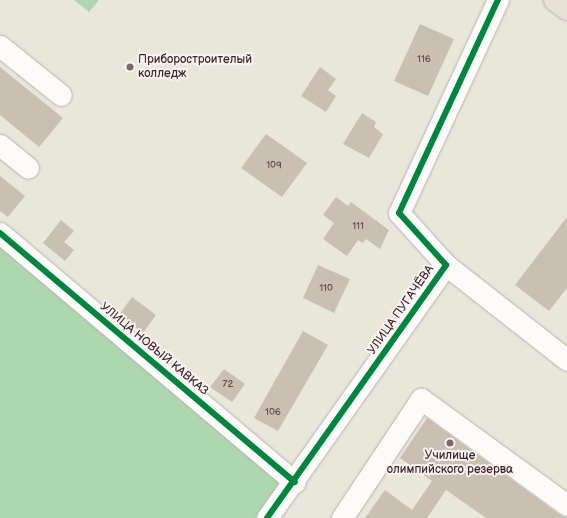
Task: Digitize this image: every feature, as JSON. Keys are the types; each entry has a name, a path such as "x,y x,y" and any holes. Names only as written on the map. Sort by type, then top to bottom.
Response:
{"main road":[{"path":"555,0 567,9"}],"street":[{"name":"УЛИЦА ПУГАЧЁВА","path":"267,518 295,482 446,265 399,213 498,0"},
{"path":"0,46 62,96"},
{"path":"0,145 28,168"},
{"name":"УЛИЦА НОВЫЙ КАВКАЗ","path":"0,233 295,482"},
{"path":"446,265 567,360"},
{"path":"342,518 422,399 567,505"}],"green space":[{"path":"74,0 99,0 89,12"},
{"path":"0,237 284,479 256,518 0,518"}],"building":[{"path":"420,24 454,39 428,96 394,81"},
{"path":"0,67 63,118 39,147 0,115"},
{"path":"320,67 336,79 328,90 336,96 326,112 301,96"},
{"path":"362,113 376,122 374,127 383,134 369,158 343,144"},
{"path":"266,134 307,163 282,197 241,168"},
{"path":"0,176 25,196 8,217 0,211"},
{"path":"336,197 348,206 351,202 389,230 380,249 366,239 363,243 358,240 347,256 323,239 334,223 323,215"},
{"path":"567,217 567,288 549,311 515,285"},
{"path":"61,220 74,231 64,242 74,250 65,261 43,243"},
{"path":"318,265 350,279 334,313 303,298"},
{"path":"132,297 156,315 143,333 119,315"},
{"path":"303,331 328,345 278,431 254,418"},
{"path":"224,369 245,384 232,402 210,387"},
{"path":"427,418 560,515 567,518 486,518 446,490 427,518 365,518 385,490 412,510 432,481 400,458"}],"cycle path":[{"path":"267,518 446,265 399,213 498,0"},
{"path":"0,233 295,482"}],"place":[{"name":"Приборостроителый колледж","path":"130,67"},
{"name":"Училище олимпийского резерва","path":"450,443"}]}
